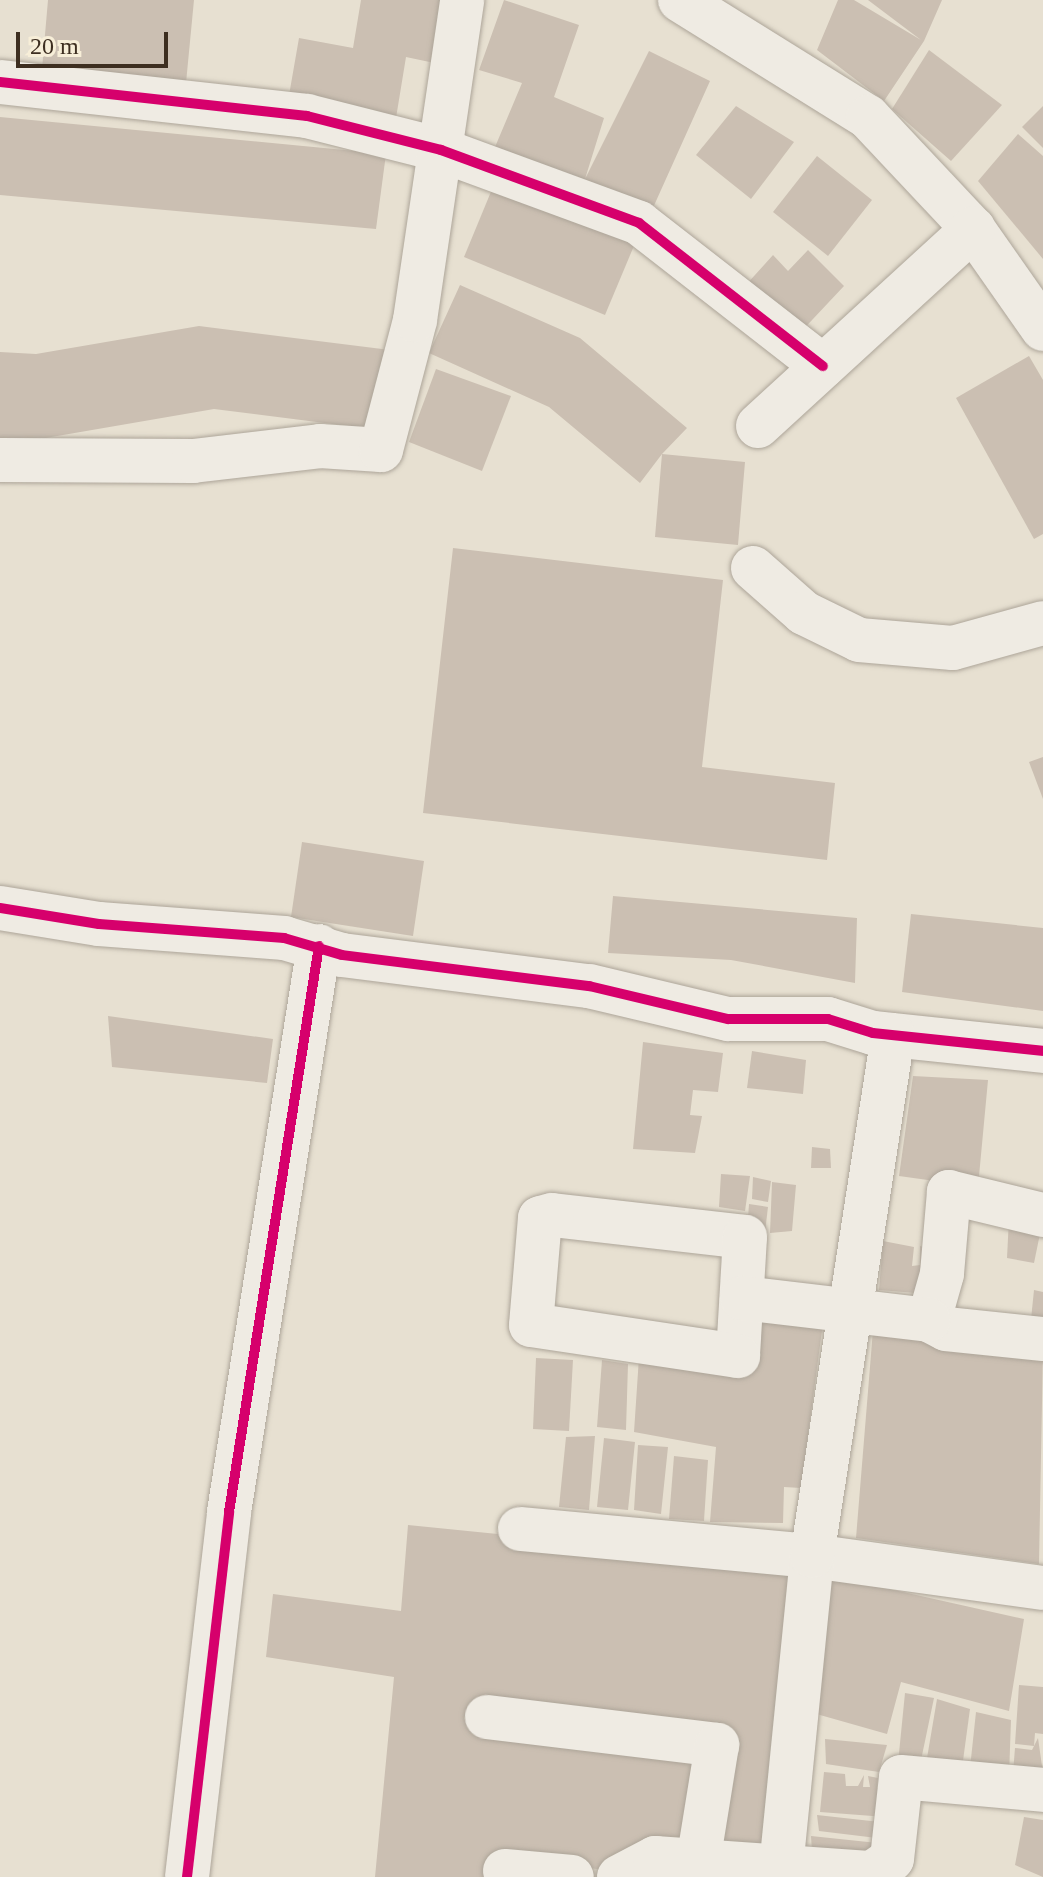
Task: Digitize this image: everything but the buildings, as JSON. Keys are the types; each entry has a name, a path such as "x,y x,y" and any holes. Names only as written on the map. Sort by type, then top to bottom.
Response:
{"street":[{"path":"0,460 193,461 320,446 381,450 415,320 462,0"},
{"path":"680,0 868,117 973,229 1043,329"},
{"path":"0,82 307,116 441,150 639,223 823,366"},
{"path":"758,426 973,229"},
{"path":"753,568 804,613 859,640 953,648 1043,623"},
{"path":"0,908 319,946 589,986 728,1019 828,1019 893,1035 1043,1051"},
{"path":"187,1877 229,1512 319,946"},
{"path":"781,1868 812,1556 846,1312 893,1035"},
{"path":"929,1320 942,1274 949,1192 1043,1215"},
{"path":"540,1218 745,1237 742,1298 738,1356 531,1325 540,1218"},
{"path":"742,1298 929,1320 946,1329 1043,1339"},
{"path":"520,1529 812,1556 1037,1594"},
{"path":"487,1717 717,1745 698,1862"},
{"path":"619,1877 655,1858 872,1873 892,1859 901,1777 1043,1790"},
{"path":"505,1871 572,1877"}],"cycle path":[{"path":"0,82 307,116 441,150 639,223 823,366"},
{"path":"0,908 99,924 284,938 342,955 589,986 728,1019 828,1019 873,1033 1043,1051"},
{"path":"187,1877 229,1512 319,946"}]}
